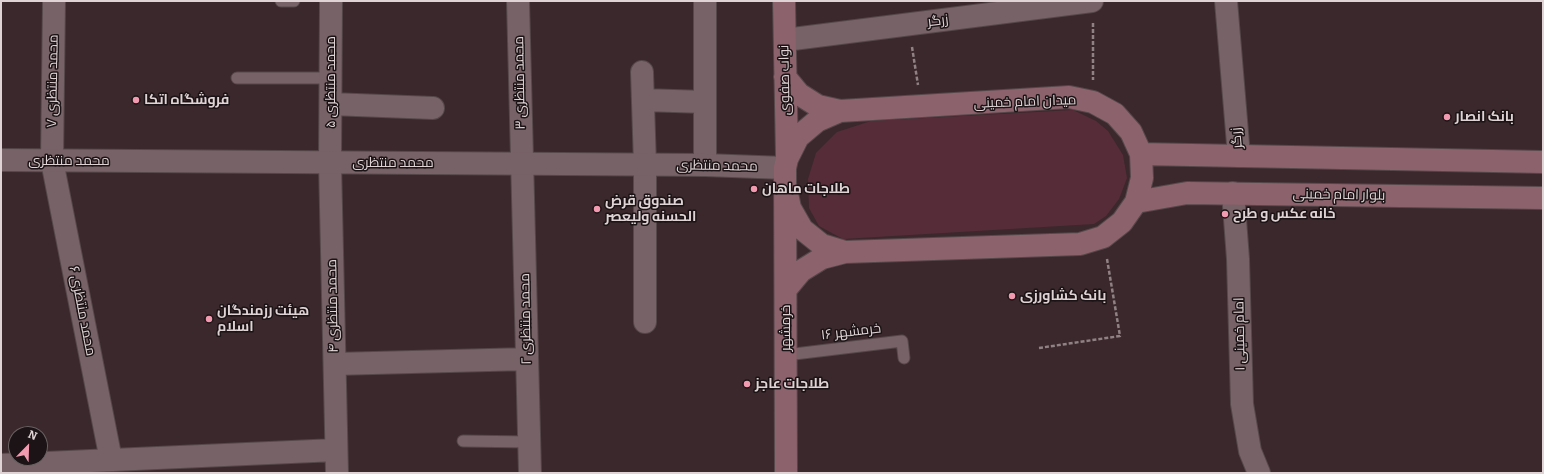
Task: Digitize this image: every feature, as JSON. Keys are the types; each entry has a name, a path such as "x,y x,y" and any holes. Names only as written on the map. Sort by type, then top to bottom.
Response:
{"main road":[{"name":"نواب صفوی","path":"784,1 786,170"},
{"path":"785,77 799,94 818,106 840,111"},
{"name":"میدان امام خمینی","path":"1069,97 1093,102 1114,114 1123,123 1131,132 1141,154 1142,178 1136,202 1122,222 1103,236 1080,244 845,252 822,245 802,229 790,208 786,170 798,137 817,121 840,111 1069,97"},
{"path":"1141,154 1543,162"},
{"name":"خرمشهر","path":"786,170 786,473"},
{"name":"بلوار امام خمینی","path":"1136,202 1186,193 1543,198"},
{"path":"786,289 801,271 812,264 822,258 845,252"}],"street":[{"name":"محمد منتظری ۷","path":"52,161 54,1"},
{"name":"محمد منتظری ۵","path":"330,163 331,1"},
{"name":"محمد منتظری ۳","path":"518,1 522,164"},
{"path":"705,1 705,165"},
{"name":"زرگر","path":"1226,1 1238,156"},
{"name":"زرگر","path":"784,40 909,24 1093,9"},
{"path":"642,72 645,165 645,322"},
{"path":"643,100 705,102"},
{"path":"331,104 432,108"},
{"name":"محمد منتظری","path":"1,160 705,165 786,170"},
{"name":"محمد منتظری ۶","path":"52,161 111,460"},
{"name":"محمد منتظری ۴","path":"330,163 337,473"},
{"name":"محمد منتظری ۲","path":"522,164 530,473"},
{"name":"امام خمینی ۱","path":"1232,194 1238,259 1242,404 1250,451 1260,473"},
{"path":"334,364 527,358"},
{"path":"1,465 336,450"}],"lane":[{"path":"281,2 294,1"},
{"path":"237,78 331,78"},
{"name":"خرمشهر ۱۶","path":"786,355 902,341 904,358"},
{"path":"463,441 529,442"}],"path":[{"path":"1093,9 1093,102"},
{"path":"909,24 922,106"},
{"path":"1039,348 1120,336 1103,236"}],"shaded area":[{"path":"1073,110 1096,121 1108,131 1123,155 1127,178 1119,199 1106,216 1094,224 843,239 819,226 809,208 808,179 816,153 837,132 871,121"}],"place":[{"name":"فروشگاه اتکا","path":"136,100"},
{"name":"بانک انصار","path":"1447,117"},
{"name":"طلاجات ماهان","path":"754,189"},
{"name":"صندوق قرض الحسنه ولیعصر","path":"597,209"},
{"name":"خانه عکس و طرح","path":"1225,214"},
{"name":"بانک کشاورزی","path":"1012,296"},
{"name":"هیئت رزمندگان اسلام","path":"209,319"},
{"name":"طلاجات عاجز","path":"747,384"}]}
